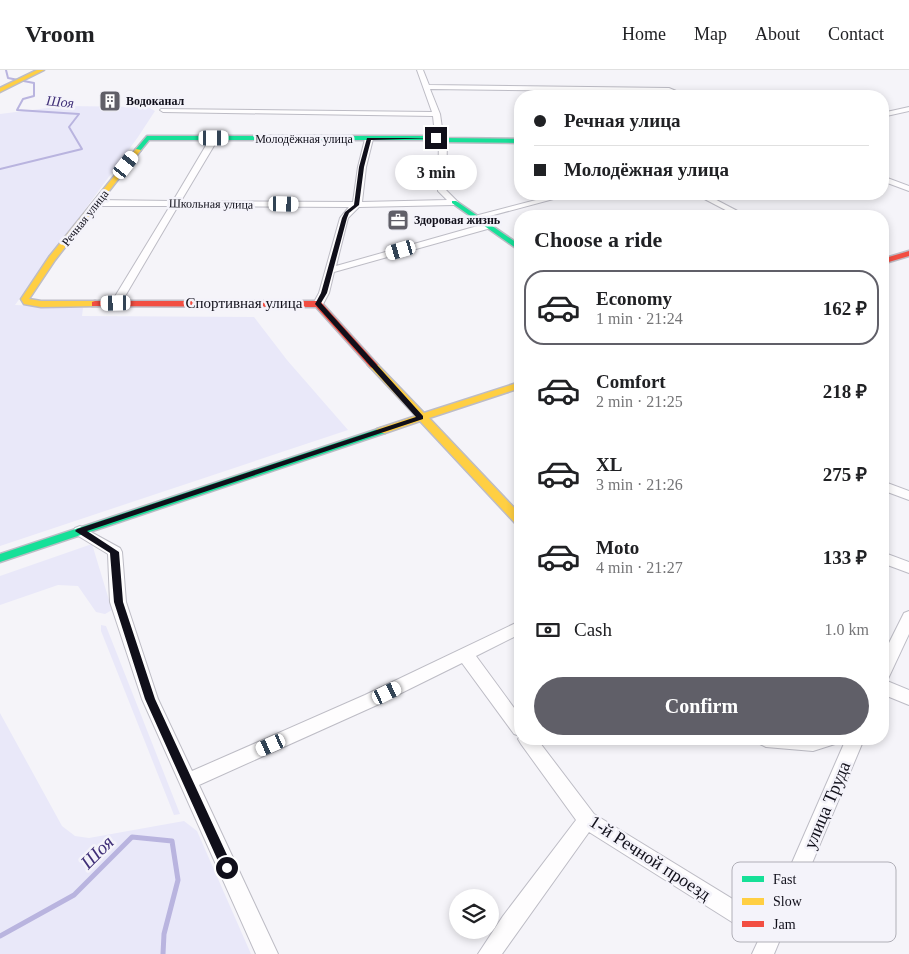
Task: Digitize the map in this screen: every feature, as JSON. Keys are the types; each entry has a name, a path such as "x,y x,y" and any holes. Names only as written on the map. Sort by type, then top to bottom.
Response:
{"street":[{"path":"0,90 41,70"},
{"path":"420,70 436,114 439,135 443,140 442,191 454,202 514,245"},
{"path":"426,87 669,90"},
{"path":"889,113 909,109"},
{"path":"163,110 436,114"},
{"path":"893,112 909,118"},
{"name":"Молодёжная улица","path":"147,138 436,138 443,140 514,141"},
{"name":"Речная улица","path":"25,298 147,138"},
{"path":"116,303 214,138"},
{"path":"318,304 324,293 331,270 344,218 356,205 369,139"},
{"path":"889,181 909,189"},
{"path":"475,217 544,200"},
{"path":"711,200 731,210"},
{"name":"Школьная улица","path":"96,203 409,205 454,202"},
{"path":"331,270 488,226"},
{"path":"889,260 909,253"},
{"name":"Спортивная улица","path":"25,298 28,302 41,304 318,304 421,418 514,515"},
{"path":"0,558 514,387"},
{"path":"889,489 909,496"},
{"path":"80,531 114,552 118,602 150,699 267,954"},
{"path":"889,561 909,568"},
{"path":"889,660 909,616"},
{"path":"187,782 371,700 514,630"},
{"path":"465,654 514,721"},
{"path":"889,689 909,698"},
{"name":"1-й Речной проезд","path":"531,745 587,820 732,910"},
{"name":"улица Труда","path":"803,862 852,745"},
{"path":"489,954 587,820"},
{"name":"улица Труда","path":"763,954 769,942"}],"shaded area":[{"path":"63,106 148,107 155,111 15,305 83,308 82,316 254,317 287,360 348,430 0,546 0,114"},
{"path":"92,544 112,610 105,614 96,612 78,586 58,585 0,605 0,576"},
{"path":"101,625 106,626 180,814 174,815 101,631"},
{"path":"0,713 62,826 75,836 89,838 184,821 197,831 251,954 0,954"}],"waterway":[{"name":"Шоя","path":"0,169 82,149 69,127 79,114 17,110 23,99 34,96 34,83 8,78 6,70"},
{"name":"Шоя","path":"0,936 74,895 132,837 172,841 178,880 164,934 163,954"}],"traffic: fast":[{"path":"138,150 147,138 436,138 443,140 514,141"},
{"path":"454,202 514,245"},
{"path":"0,558 381,431"}],"traffic: slow":[{"path":"0,90 41,70"},
{"path":"95,304 41,304 27,302 25,299 52,259 138,150"},
{"path":"373,365 514,515"},
{"path":"381,431 514,387"}],"traffic: jam":[{"path":"889,260 909,253"},
{"path":"95,304 318,304 373,365"}],"place":[{"name":"Водоканал","path":"110,101"},
{"name":"Здоровая жизнь","path":"398,220"}],"route":[{"path":"227,868 150,699 118,602 114,552 80,531 421,418 318,304 324,293 331,270 344,218 356,205 369,139 436,138"}]}
